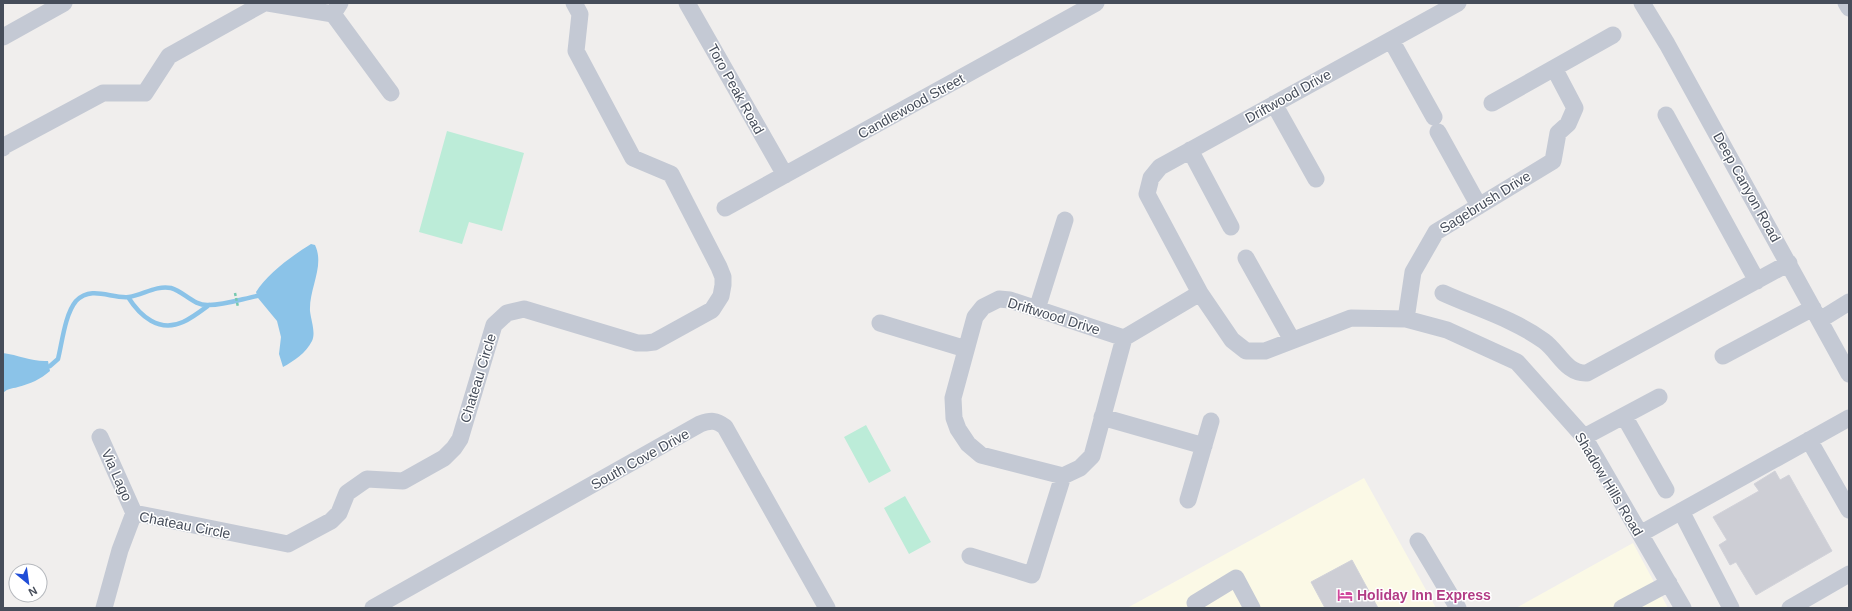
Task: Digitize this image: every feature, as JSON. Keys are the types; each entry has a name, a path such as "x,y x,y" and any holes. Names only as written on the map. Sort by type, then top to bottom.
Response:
{"street":[{"path":"3,37 64,3"},
{"path":"3,148 4,146 103,92 145,93 168,56 264,3"},
{"path":"268,3 337,9 391,93"},
{"name":"Chateau Circle","path":"104,608 120,550 134,513 288,544 331,521 339,513 347,493 367,479 403,481 444,458 454,448 460,439 494,325 507,313 524,309 637,342 646,343 654,342 712,310 721,296 723,286 723,277 720,267 671,174 633,158 576,51 580,14 574,3"},
{"name":"Toro Peak Road","path":"687,3 785,175"},
{"name":"Candlewood Street","path":"725,208 1096,3"},
{"name":"Driftwood Drive","path":"1232,340 1200,293 1147,194 1151,178 1160,167 1458,3"},
{"name":"Deep Canyon Road","path":"1642,3 1667,44 1849,374"},
{"path":"1846,3 1849,8"},
{"path":"1492,102 1613,35"},
{"path":"1391,40 1479,206"},
{"name":"Sagebrush Drive","path":"1406,319 1413,272 1436,232 1553,161 1558,133 1568,124 1575,108 1554,68"},
{"path":"1274,104 1316,179"},
{"path":"1666,115 1757,281"},
{"path":"1190,150 1231,227"},
{"path":"1037,309 1065,220"},
{"path":"1246,258 1292,340"},
{"path":"1443,293 1510,322 1544,341 1571,369 1578,373 1587,373 1789,263"},
{"path":"970,556 1032,575 1063,476 1080,468 1092,456 1124,338 1200,293"},
{"name":"Driftwood Drive","path":"1063,476 981,455 968,444 958,429 952,408 953,398 975,317 983,307 990,302 999,299 1010,300 1124,338"},
{"path":"1723,356 1816,314 1849,302"},
{"name":"Shadow Hills Road","path":"1232,340 1246,351 1265,351 1351,318 1406,319 1447,330 1517,362 1584,437 1684,608"},
{"path":"880,323 966,349"},
{"path":"1584,437 1659,397"},
{"path":"1624,416 1666,490"},
{"path":"1102,418 1204,446"},
{"path":"1640,534 1849,418"},
{"name":"South Cove Drive","path":"373,608 700,424 712,420 725,427 827,608"},
{"path":"1188,500 1211,421"},
{"name":"Via Lago","path":"100,437 134,513"},
{"path":"1809,440 1849,510"},
{"path":"1681,511 1732,608"},
{"path":"1418,541 1458,608"},
{"path":"1790,608 1849,574"},
{"path":"1198,608 1195,603 1236,578 1252,608"},
{"path":"1622,608 1669,583"}],"path":[{"path":"235,293 238,307"}],"shaded area":[{"path":"1364,478 1436,608 1127,608"},
{"path":"1633,543 1668,608 1516,608"}],"green space":[{"path":"447,131 524,153 502,231 469,222 462,244 419,232"},
{"path":"866,425 891,471 869,483 844,437"},
{"path":"905,496 931,542 909,554 884,508"}],"water":[{"path":"311,244 315,245 318,253 318,269 310,302 313,338 303,353 283,367 279,354 281,337 277,321 258,298 256,292 273,272"},
{"path":"3,353 48,361 50,371 35,381 8,389 3,393"}],"building":[{"path":"1775,471 1780,480 1789,475 1832,551 1756,595 1736,562 1730,565 1719,545 1727,540 1713,517 1759,491 1754,484"},
{"name":"Holiday Inn Express","path":"1352,560 1378,608 1325,608 1311,582"}],"waterway":[{"path":"50,366 58,359 69,313 76,301 82,296 95,293 129,297 165,287 176,290 203,305 215,305 257,296"},
{"path":"128,297 144,316 158,324 166,325 174,325 183,322 209,305"}],"place":[{"name":"Holiday Inn Express","path":"1345,595"}]}
